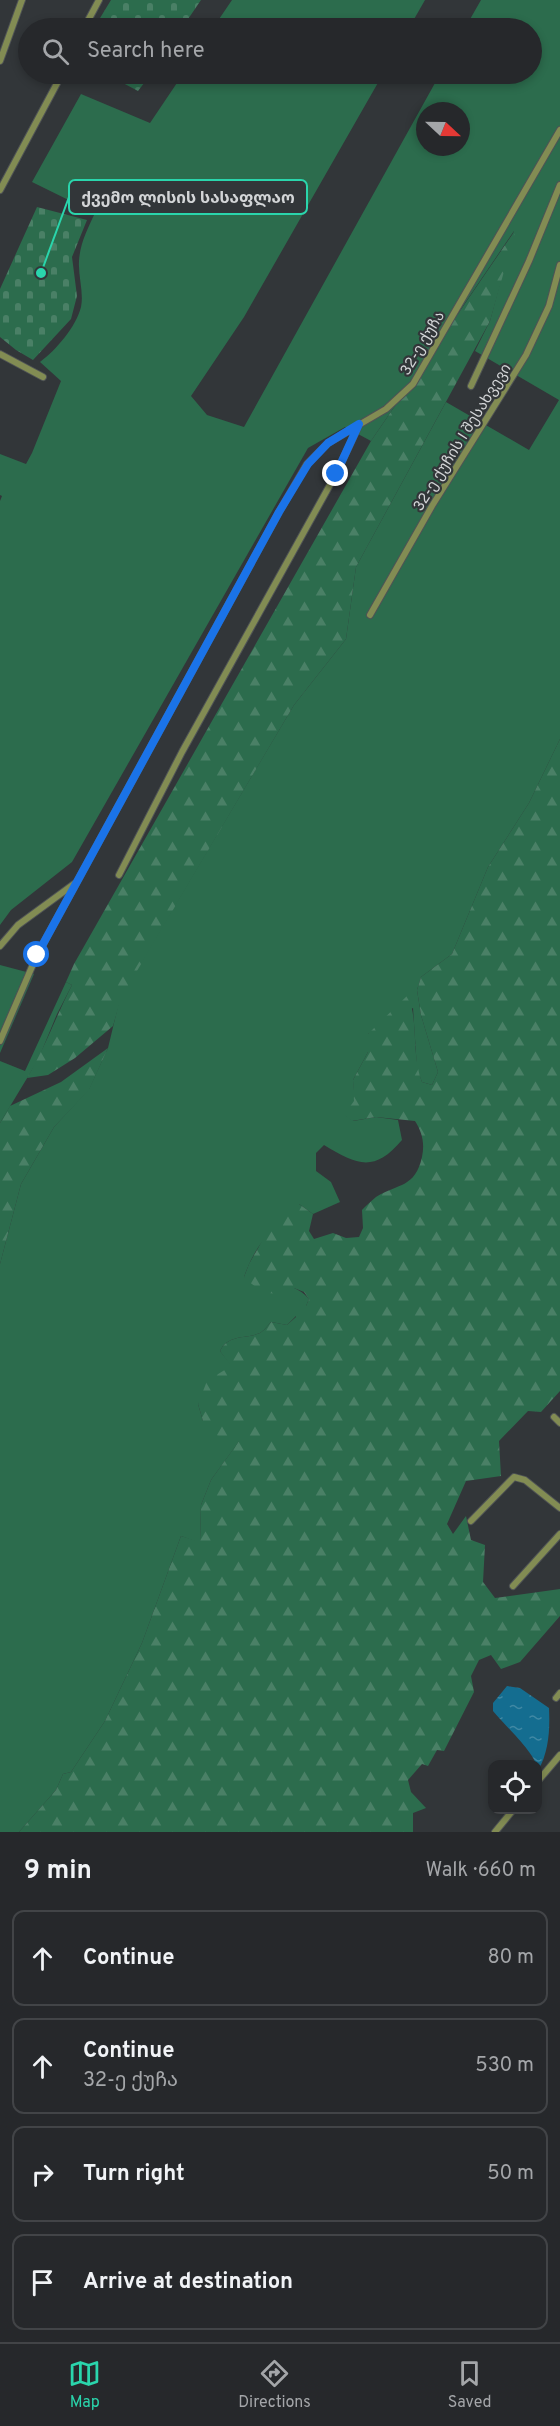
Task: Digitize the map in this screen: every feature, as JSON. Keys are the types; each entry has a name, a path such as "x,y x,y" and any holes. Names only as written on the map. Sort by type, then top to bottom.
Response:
{"street":[{"path":"0,61 22,0"},
{"path":"89,18 99,0"},
{"path":"0,190 57,84"},
{"name":"32-ე ქუჩა","path":"0,1041 37,955 279,512 308,464 328,443 386,409 412,384 560,130"},
{"path":"471,386 529,261 560,185"},
{"name":"32-ე ქუჩის I შესახვევი","path":"370,615 432,506 526,356 549,306 560,265"},
{"path":"0,354 43,377"},
{"path":"119,875 182,752 336,474 359,424"},
{"path":"0,946 18,925 77,882"},
{"path":"554,1418 560,1422"},
{"path":"471,1521 514,1477 525,1480 560,1508"},
{"path":"513,1586 560,1534"},
{"path":"542,1775 560,1755"},
{"path":"495,1832 509,1814"}],"green space":[{"path":"111,0 201,0 189,18 100,18"},
{"path":"232,0 425,0 415,18 220,18"},
{"path":"481,0 560,0 560,739 529,803 488,867 452,954 421,977 417,990 421,1015 438,1072 432,1085 422,1082 417,1069 413,1008 368,1034 368,1052 353,1080 355,1101 345,1115 353,1121 376,1117 398,1120 402,1140 383,1158 365,1162 346,1157 324,1145 316,1153 316,1171 331,1182 340,1202 313,1214 299,1204 266,1237 249,1265 244,1277 288,1286 303,1293 309,1299 306,1306 287,1325 271,1322 260,1333 232,1339 220,1351 232,1366 198,1404 203,1421 240,1440 211,1480 201,1505 200,1543 181,1536 142,1643 105,1721 71,1772 63,1774 56,1790 19,1832 0,1832 0,1264 21,1184 54,1127 89,1089 108,1048 120,998 294,705 346,639 356,567 446,402 529,450 559,400 475,351 490,321 514,231 371,441 345,427 308,448 72,862 11,910 0,925 0,501 2,496 0,495 0,454 26,464 61,381 40,362 65,338 81,307 80,254 95,213 32,182 81,94 150,123 176,84 377,84 244,317 191,396 207,415 244,427 416,117 416,156 470,156 470,102 424,102 434,84 542,84 542,18 471,18"},
{"path":"125,84 143,84 138,91"},
{"path":"37,207 87,220 72,257 77,296 71,319 33,360 0,337 0,289"},
{"path":"516,229 490,321 356,567 346,639 294,705 121,998 113,1026 75,1058 48,1075 27,1078 72,985 66,982 74,964 371,441"},
{"path":"560,739 560,1391 541,1412 528,1411 499,1441 501,1476 466,1481 447,1524 453,1534 466,1516 471,1540 485,1545 483,1582 495,1598 560,1589 560,1616 520,1662 501,1669 491,1655 479,1660 471,1676 474,1692 444,1751 437,1750 428,1766 422,1764 408,1780 411,1792 426,1808 413,1813 413,1832 19,1832 56,1790 63,1774 71,1772 105,1721 142,1643 181,1536 200,1542 201,1505 211,1480 239,1441 199,1431 203,1421 198,1404 207,1381 231,1366 220,1351 232,1339 260,1333 271,1322 287,1325 296,1317 299,1305 306,1306 309,1299 304,1292 294,1288 287,1292 268,1293 244,1277 284,1202 299,1204 313,1214 309,1231 314,1239 333,1233 346,1238 359,1237 363,1228 362,1210 376,1197 410,1180 419,1167 423,1142 415,1121 376,1117 352,1121 344,1115 354,1101 353,1080 368,1052 368,1034 408,995 413,1016 419,1071 422,1082 432,1085 438,1072 421,1015 417,990 421,977 452,954 488,867 529,803"},
{"path":"0,965 34,974 0,1053"},
{"path":"66,982 72,985 38,1060 0,1123 0,1061 25,1071"},
{"path":"108,1048 89,1090 54,1127 21,1184 0,1264 0,1123 10,1106 61,1082"}],"water":[{"path":"507,1686 520,1688 549,1708 548,1740 542,1761 534,1760 493,1711 493,1703"}],"place":[{"name":"ქვემო ლისის სასაფლაო","path":"41,273"}],"route":[{"path":"37,955 279,512 308,464 328,443 359,424 336,474"}]}
